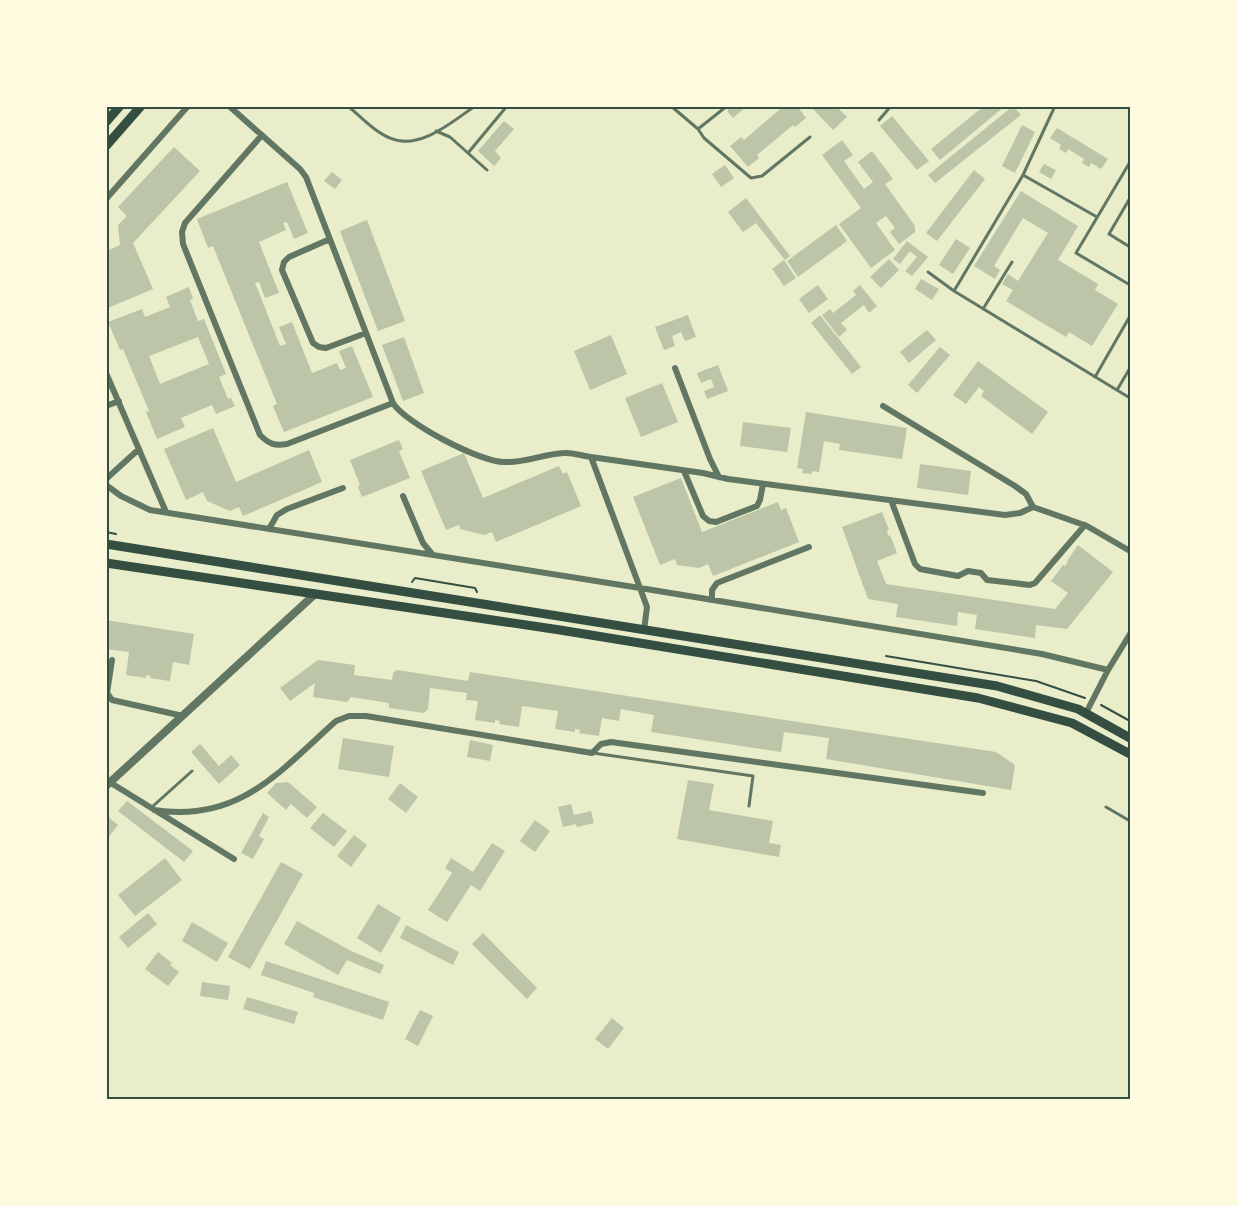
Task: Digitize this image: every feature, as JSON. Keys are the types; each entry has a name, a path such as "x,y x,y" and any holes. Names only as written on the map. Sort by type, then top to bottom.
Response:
{"main road":[{"path":"106,122 120,106"},
{"path":"106,146 141,106"},
{"path":"106,544 997,686 1086,713 1131,738"},
{"path":"106,563 572,632 978,698 1072,723 1131,754"}],"street":[{"path":"106,199 188,106"},
{"path":"229,106 300,168 306,177 398,411 408,419 472,453 489,460 503,462 530,461 566,453 763,484 1005,515 1020,513 1033,507"},
{"path":"262,135 185,223 182,232 183,244 260,435 267,442 276,445 287,444 393,403"},
{"path":"330,239 289,257 284,262 282,270 313,343 326,348 366,333"},
{"path":"675,368 719,477"},
{"path":"107,378 166,512"},
{"path":"106,406 118,401"},
{"path":"883,406 1015,486 1026,494 1033,507 1085,525 1131,551"},
{"path":"106,479 139,449"},
{"path":"591,457 647,607 644,630"},
{"path":"684,471 704,516 709,521 716,522 757,506 763,484"},
{"path":"106,485 138,506 166,512 1042,654 1108,670"},
{"path":"269,529 277,515 287,509 343,488"},
{"path":"403,496 423,543 434,555"},
{"path":"891,500 915,564 920,569 958,576 968,571 981,573 987,580 1030,585 1035,583 1085,525"},
{"path":"712,599 712,590 717,583 809,547"},
{"path":"234,859 109,785 315,594"},
{"path":"1086,713 1108,670 1131,634"},
{"path":"112,660 107,693 112,700 183,716"},
{"path":"152,809 173,813 192,812 223,805 247,796 266,784 336,721 350,716 366,716 592,753 601,744 611,742 983,793"}],"lane":[{"path":"348,106 391,139 408,141 426,137 475,106"},
{"path":"468,153 507,106"},
{"path":"671,106 751,178 762,176 810,137"},
{"path":"698,129 728,106"},
{"path":"879,120 891,106"},
{"path":"954,291 1023,175 1055,106"},
{"path":"436,131 450,137 487,170"},
{"path":"1131,162 1076,253 1131,285"},
{"path":"1023,175 1097,217"},
{"path":"1131,198 1109,234 1131,247"},
{"path":"983,309 1012,262"},
{"path":"928,272 954,291 1131,398"},
{"path":"1095,376 1131,316"},
{"path":"1118,390 1131,368"},
{"path":"592,753 753,776 749,806"},
{"path":"152,809 192,771"},
{"path":"1106,807 1131,821"}],"building":[{"path":"732,106 747,106 733,118 727,111"},
{"path":"778,106 797,106 806,118 795,127 793,125 757,155 759,158 748,167 730,146 741,137 744,140 780,109"},
{"path":"810,106 836,106 847,117 833,130"},
{"path":"984,106 1005,106 940,160 931,149"},
{"path":"1013,106 1021,115 935,183 928,175"},
{"path":"892,116 929,161 917,170 880,126"},
{"path":"504,121 514,129 495,151 501,158 494,166 478,151"},
{"path":"1022,125 1035,132 1015,173 1002,166"},
{"path":"1057,128 1108,159 1101,169 1091,163 1089,167 1082,163 1084,159 1068,149 1066,153 1059,149 1061,145 1050,138"},
{"path":"842,140 853,155 844,161 864,189 873,182 858,162 872,151 893,179 885,184 915,226 915,232 899,244 890,232 895,228 886,216 876,223 895,250 871,268 839,224 861,208 822,155"},
{"path":"174,147 200,171 133,243 153,289 108,308 106,251 120,245 118,225 127,216 118,207"},
{"path":"1044,164 1056,170 1051,179 1039,172"},
{"path":"725,165 734,178 721,187 712,174"},
{"path":"974,170 985,179 937,241 926,233"},
{"path":"332,172 342,180 335,189 324,181"},
{"path":"287,182 308,233 294,239 287,222 283,223 286,230 259,242 279,293 265,298 259,282 255,283 280,346 286,344 279,327 292,322 312,373 337,363 340,370 346,368 339,351 352,346 373,397 284,432 273,406 277,404 213,246 208,248 197,219"},
{"path":"1021,191 1078,226 1058,260 1098,284 1095,290 1118,304 1092,346 1069,332 1066,337 1006,301 1013,290 1002,284 1008,274 1018,281 1048,233 1023,218 994,266 1000,270 995,279 974,266"},
{"path":"746,198 790,256 785,260 756,223 743,232 728,212"},
{"path":"367,220 405,321 378,331 340,231"},
{"path":"836,225 847,241 798,277 787,261"},
{"path":"956,239 970,248 953,274 939,265"},
{"path":"907,241 928,257 912,276 905,271 917,257 910,251 900,264 893,259"},
{"path":"889,259 899,270 881,288 870,277"},
{"path":"784,260 796,278 784,286 772,269"},
{"path":"921,279 939,289 932,300 915,289"},
{"path":"818,285 828,299 809,313 799,299"},
{"path":"860,285 877,306 869,313 864,305 841,323 847,330 839,337 822,315 830,309 833,313 856,295 853,291"},
{"path":"189,287 193,299 190,300 198,321 204,319 226,374 219,377 228,399 231,398 235,406 216,414 212,405 181,418 185,427 157,439 146,412 149,411 123,349 120,350 108,322 142,309 145,317 170,307 166,297","holes":["198,337 209,364 160,384 149,356"]},
{"path":"688,315 696,337 685,341 681,332 672,336 675,346 664,350 655,327"},
{"path":"820,315 861,367 852,374 811,323"},
{"path":"927,330 936,340 909,363 900,352"},
{"path":"611,335 627,374 590,390 574,351"},
{"path":"404,337 424,393 403,401 382,345"},
{"path":"940,347 950,355 917,393 908,385"},
{"path":"978,361 1048,412 1032,434 981,396 984,391 979,387 966,404 953,395"},
{"path":"718,365 728,391 707,399 704,391 714,387 711,379 701,383 697,373"},
{"path":"662,383 678,422 641,437 625,398"},
{"path":"806,412 907,428 902,459 839,450 840,444 824,441 819,472 802,473 803,469 797,468"},
{"path":"743,422 791,428 787,452 740,446"},
{"path":"213,428 236,482 309,450 322,482 243,516 239,507 230,511 207,501 203,492 186,500 164,449"},
{"path":"399,440 403,449 399,451 410,478 362,497 350,460"},
{"path":"464,453 483,498 559,466 563,474 567,472 581,506 496,542 492,532 484,535 460,529 459,525 446,530 421,471"},
{"path":"920,464 971,471 968,495 917,488"},
{"path":"681,478 702,532 778,502 781,510 786,508 799,542 713,576 708,564 699,568 677,565 675,559 660,565 633,497"},
{"path":"882,512 889,530 887,531 888,536 890,535 897,553 877,561 886,584 1055,609 1068,593 1051,581 1068,562 1078,545 1113,572 1067,629 1036,625 1035,638 975,629 977,615 958,612 957,626 896,617 898,604 868,599 842,527"},
{"path":"106,620 194,634 189,665 173,662 170,681 150,678 151,676 146,675 146,678 126,675 129,652 106,649"},
{"path":"318,660 355,665 354,675 392,680 393,673 397,670 468,681 470,672 996,752 1015,765 1011,790 826,759 829,738 784,732 781,752 651,732 654,715 621,709 619,721 602,718 599,736 579,733 580,730 575,729 575,732 555,729 558,711 522,706 519,727 499,724 500,721 495,720 495,723 475,720 478,701 466,700 467,693 430,688 428,709 424,713 389,708 389,703 351,697 347,702 313,697 315,683 290,701 280,688"},
{"path":"343,738 394,746 389,777 338,769"},
{"path":"470,740 493,745 490,761 467,757"},
{"path":"200,744 219,766 231,755 240,765 219,784 191,752"},
{"path":"688,780 714,784 709,810 773,821 769,843 781,845 779,857 677,839"},
{"path":"288,782 317,807 307,818 291,804 286,810 267,793 276,783"},
{"path":"400,783 418,797 406,813 388,799"},
{"path":"127,801 193,851 184,862 118,811"},
{"path":"571,804 574,815 591,811 594,823 563,827 558,807"},
{"path":"263,813 269,817 259,836 264,839 253,859 241,853"},
{"path":"323,813 347,831 334,847 310,828"},
{"path":"108,817 118,825 106,840 106,819"},
{"path":"535,820 550,831 535,852 520,841"},
{"path":"354,835 367,845 351,867 337,856"},
{"path":"492,843 505,851 480,891 471,885 447,922 428,910 452,873 445,868 451,858 473,872"},
{"path":"165,858 182,880 135,916 118,895"},
{"path":"281,862 303,874 250,969 228,957"},
{"path":"378,904 401,918 381,953 357,938"},
{"path":"148,913 157,924 128,948 119,937"},
{"path":"297,921 351,951 384,965 380,974 347,960 338,975 284,944"},
{"path":"192,922 228,943 217,962 182,941"},
{"path":"406,925 459,952 453,965 400,938"},
{"path":"483,933 537,988 527,999 472,944"},
{"path":"158,952 179,972 168,986 145,969"},
{"path":"266,961 389,1002 383,1020 313,997 314,993 261,975"},
{"path":"202,982 230,986 228,1000 200,996"},
{"path":"247,997 298,1012 294,1024 243,1009"},
{"path":"420,1010 433,1016 418,1046 405,1039"},
{"path":"612,1018 624,1028 608,1049 595,1039"}]}
